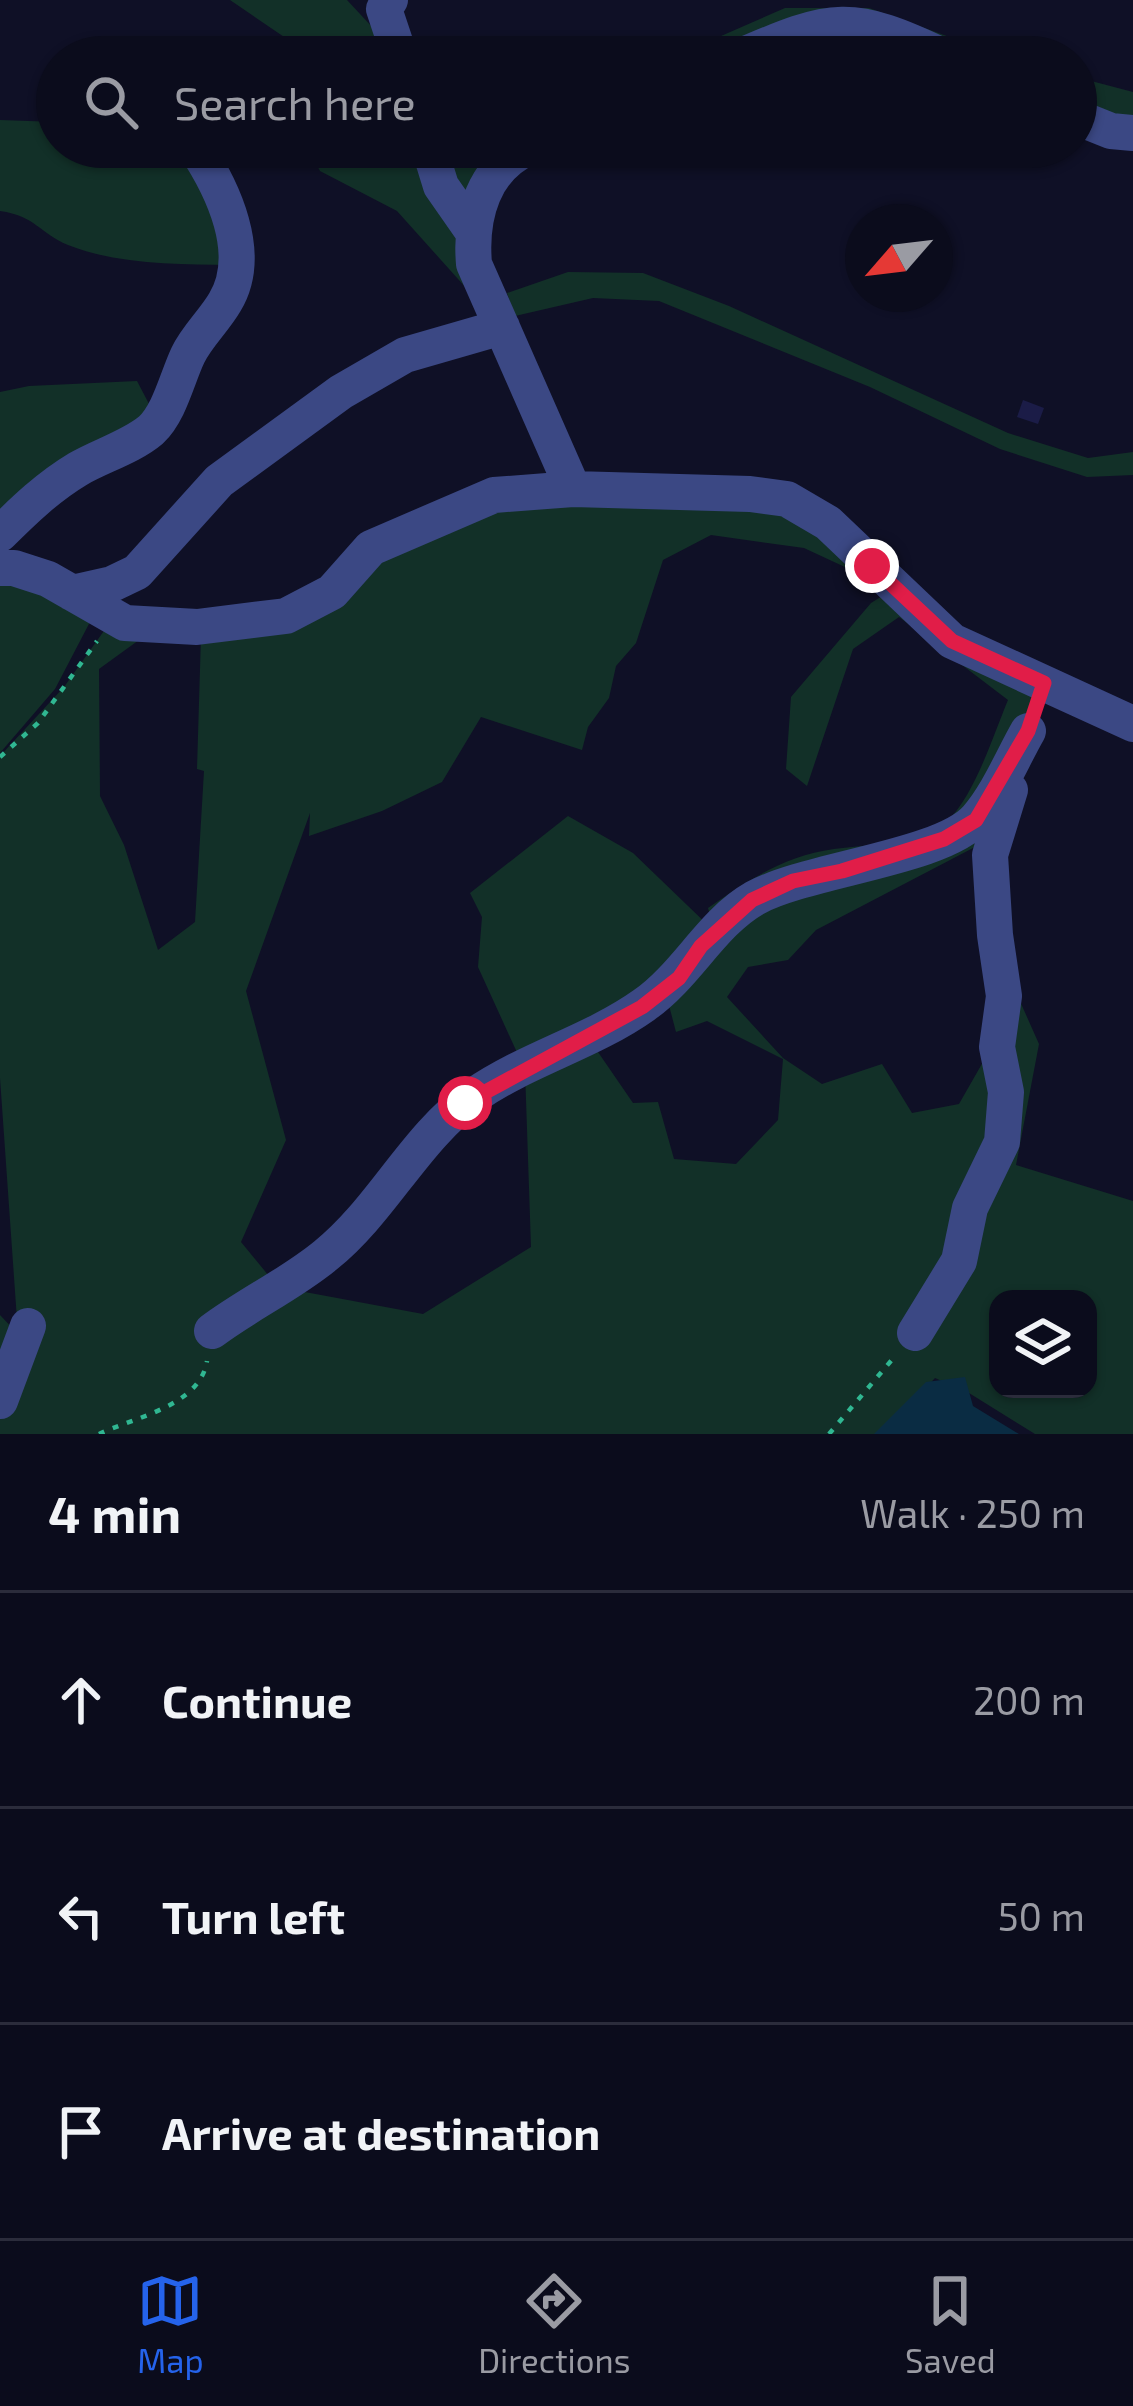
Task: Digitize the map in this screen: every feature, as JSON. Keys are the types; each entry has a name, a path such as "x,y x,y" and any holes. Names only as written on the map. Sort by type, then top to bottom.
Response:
{"street":[{"path":"390,0 384,9 393,36"},
{"path":"787,36 808,27 847,23 902,36"},
{"path":"1097,125 1133,133"},
{"path":"0,535 37,498 75,470 150,431 161,417 190,351 228,298 237,266 234,232 208,168"},
{"path":"436,168 441,185 471,229"},
{"path":"501,168 483,193 471,229 474,263 573,489"},
{"path":"72,593 112,584 137,572 219,481 341,392 405,355 502,327"},
{"path":"0,568 48,579 125,622 197,627 286,616 332,592 373,547 494,494 573,489 787,499 828,523 952,641 1133,724"},
{"path":"915,1333 959,1261 970,1208 1002,1142 1006,1092 997,1047 1004,996 990,855 1044,683"},
{"path":"212,1331 326,1255 374,1208 446,1117 478,1093 642,1007 679,978 701,946 752,900 793,881 944,839 976,820 1028,731"},
{"path":"0,1401 28,1326"}],"path":[{"path":"0,757 38,723 114,616"},
{"path":"98,1434 191,1394 205,1376 212,1331"},
{"path":"829,1434 915,1333"}],"green space":[{"path":"230,0 347,0 380,36 283,36"},
{"path":"785,8 869,8 947,36 721,36"},
{"path":"1097,83 1133,92 1133,147 1097,139"},
{"path":"0,120 36,121 36,168 201,168 231,265 148,262 87,252 22,217 0,211"},
{"path":"502,168 467,289 397,211 320,171"},
{"path":"568,272 643,273 729,306 1008,433 1088,458 1133,452 1133,475 1087,477 1000,449 870,387 659,301 593,298 515,316 507,293"},
{"path":"137,381 158,421 0,534 0,392 29,386"},
{"path":"762,502 826,527 875,581 804,548 711,535 663,560 636,643 616,666 609,698 588,727 582,750 481,717 442,782 382,811 309,836 310,813 246,991 286,1140 241,1242 278,1287 423,1314 531,1247 525,1070 478,967 482,917 470,893 568,816 633,853 714,931 708,908 783,863 816,852 905,840 931,831 954,814 973,785 1008,700 899,617 853,649 807,786 786,769 791,697 871,603 895,588 1042,689 996,836 816,930 788,960 748,967 727,997 783,1058 822,1084 882,1064 912,1113 959,1104 1019,999 1039,1044 1016,1165 1133,1201 1133,1434 1035,1434 935,1378 882,1434 0,1434 0,1315 18,1334 0,1078 0,756 64,687 106,628 139,640 99,669 100,796 124,845 158,950 195,922 204,771 197,769 201,636 287,620 475,503","holes":["666,994 676,1032 707,1021 783,1059 778,1120 736,1164 674,1159 658,1102 633,1103 587,1036"]},
{"path":"0,570 91,620 55,689 0,753"}],"water":[{"path":"965,1377 973,1406 1019,1434 874,1434 926,1382"}],"building":[{"path":"1023,400 1044,408 1038,424 1017,417"}],"route":[{"path":"465,1103 642,1007 679,978 701,946 752,900 793,881 944,839 976,820 1028,731 1044,683 952,641 872,566"}]}
